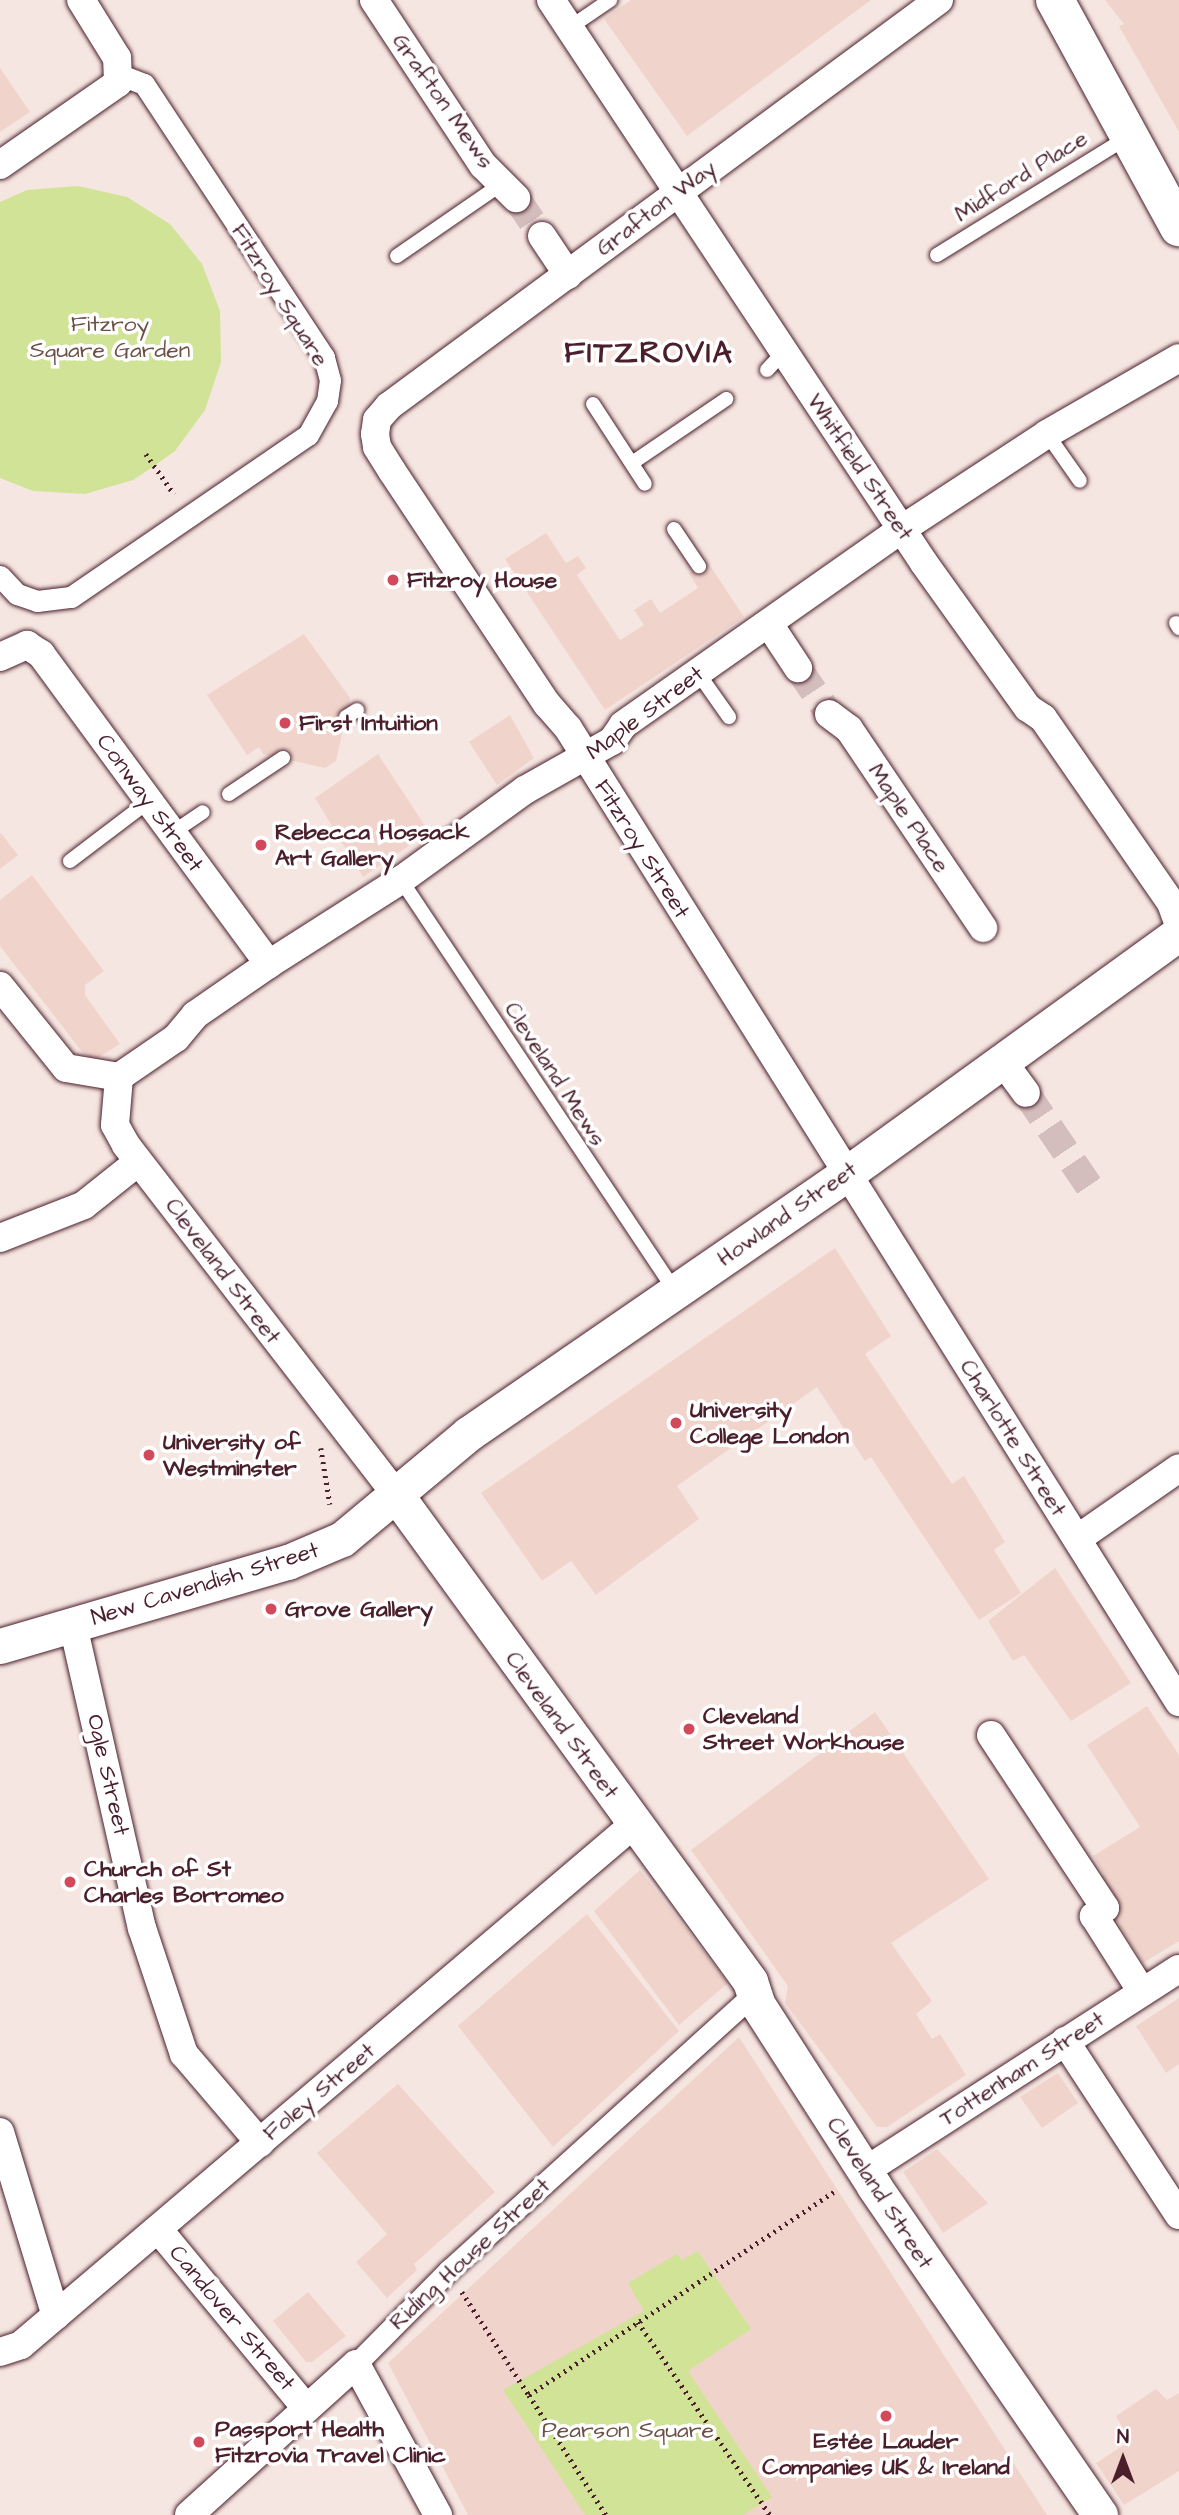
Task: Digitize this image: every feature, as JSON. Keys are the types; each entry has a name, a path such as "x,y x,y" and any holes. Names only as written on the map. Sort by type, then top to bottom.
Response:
{"main road":[{"path":"1055,0 1179,227"}],"street":[{"path":"0,165 111,90 121,75 117,58 80,0"},
{"name":"Grafton Mews","path":"374,0 483,165 509,190"},
{"name":"Whitfield Street","path":"551,0 677,191 775,361 902,529 1028,708 1043,718 1171,903 1179,925"},
{"name":"Grafton Way","path":"377,420 389,406 939,0"},
{"name":"Fitzroy Square","path":"0,576 17,594 37,601 71,597 308,435 327,401 330,380 324,357 144,84 121,75"},
{"path":"542,236 568,275"},
{"name":"Maple Street","path":"119,1077 176,1038 195,1015 269,964 401,880 525,790 584,758 698,673 753,627 1047,434 1179,358"},
{"name":"Fitzroy Street","path":"377,420 377,447 547,704 568,727 584,758 845,1174"},
{"path":"753,627 798,668"},
{"name":"Conway Street","path":"0,657 27,645 41,654 269,964"},
{"name":"Maple Place","path":"829,714 849,729 983,928"},
{"name":"Howland Street","path":"397,1496 468,1434 845,1174 1179,933"},
{"path":"0,986 66,1068 119,1077"},
{"path":"1001,1059 1026,1093"},
{"name":"Cleveland Street","path":"119,1077 115,1125 138,1161 397,1496 750,1981 753,1994 852,2179 1100,2515"},
{"path":"0,1238 83,1205 138,1161"},
{"name":"Charlotte Street","path":"845,1174 1179,1702"},
{"path":"1077,1539 1179,1468"},
{"name":"New Cavendish Street","path":"0,1646 307,1556 342,1539 397,1496"},
{"name":"Ogle Street","path":"73,1625 142,1928 184,2054 260,2143"},
{"path":"990,1735 1105,1908 1094,1916 1142,1992"},
{"name":"Foley Street","path":"0,2352 21,2346 634,1824"},
{"name":"Tottenham Street","path":"852,2179 1179,1969"},
{"name":"Riding House Street","path":"189,2515 216,2505 305,2407 356,2364 448,2271 753,1994"},
{"path":"1065,2041 1179,2215"},
{"path":"0,2132 56,2316"},
{"name":"Candover Street","path":"158,2229 305,2407"},
{"path":"356,2364 438,2515"}],"lane":[{"path":"569,28 610,0"},
{"name":"Midford Place","path":"937,255 1129,137"},
{"path":"397,256 509,190"},
{"path":"632,463 726,398"},
{"path":"593,404 645,484"},
{"path":"1047,434 1080,481"},
{"path":"674,529 699,566"},
{"path":"698,673 729,717"},
{"path":"229,794 283,758"},
{"path":"70,861 149,801"},
{"path":"172,832 203,812"},
{"name":"Cleveland Mews","path":"401,880 675,1291"}],"path":[{"path":"146,454 154,466"},
{"path":"327,1407 315,1417 332,1512"},
{"path":"529,2395 852,2179"},
{"path":"448,2271 606,2515"},
{"path":"638,2322 770,2515"}],"shaded area":[{"path":"631,0 871,0 687,136 604,19"},
{"path":"1105,0 1179,0 1179,132 1119,26 1124,24"},
{"path":"0,68 30,112 0,132"},
{"path":"546,533 566,563 578,556 586,568 577,575 620,640 644,625 634,610 651,599 660,613 698,588 689,573 707,561 744,617 605,710 505,559"},
{"name":"First Intuition","path":"304,634 350,698 336,761 325,768 263,754 259,747 247,755 207,695"},
{"path":"510,715 534,758 497,785 469,742"},
{"path":"378,754 429,832 363,877 315,798"},
{"path":"0,834 18,855 0,869"},
{"path":"32,875 104,971 85,985 85,995 120,1044 94,1060 83,1053 0,946 0,900"},
{"name":"University College London","path":"835,1248 891,1336 865,1354 952,1484 964,1476 1005,1542 994,1550 1021,1593 979,1620 871,1457 865,1461 817,1387 677,1486 699,1519 596,1595 571,1561 542,1581 481,1493"},
{"path":"1055,1568 1131,1683 1071,1721 1024,1655 1013,1661 988,1621"},
{"path":"1147,1706 1179,1755 1179,1941 1143,1963 1113,1915 1101,1877 1104,1874 1093,1856 1140,1827 1087,1745"},
{"path":"875,1712 989,1879 891,1943 932,2001 916,2014 932,2039 940,2034 966,2075 887,2127 877,2127 785,2003 788,1986 691,1850"},
{"path":"640,1870 728,1983 679,2025 594,1911"},
{"path":"587,1914 679,2031 553,2147 458,2026"},
{"path":"1179,1998 1179,2064 1166,2073 1136,2026"},
{"path":"739,2037 1047,2515 468,2515 388,2363"},
{"path":"1058,2073 1078,2103 1042,2128 1020,2097"},
{"path":"398,2084 495,2192 414,2264 417,2270 387,2298 356,2262 387,2234 317,2153"},
{"path":"937,2149 988,2203 943,2233 903,2172"},
{"path":"308,2292 346,2336 312,2362 306,2362 273,2321"},
{"path":"1156,2389 1167,2400 1179,2393 1179,2471 1124,2505 1096,2463 1130,2441 1116,2416"}],"green space":[{"name":"Fitzroy Square Garden","path":"78,186 127,197 170,224 202,264 220,311 221,362 205,410 175,451 154,466 133,480 85,494 33,491 0,478 0,202 27,190"},
{"name":"Pearson Square","path":"698,2251 751,2329 688,2371 772,2497 743,2515 585,2515 503,2390 644,2311 628,2283 677,2254 682,2260"}],"tunnel":[{"path":"516,198 542,236"},
{"path":"798,668 829,714"},
{"path":"1026,1093 1095,1195"}],"place":[{"name":"Fitzroy House","path":"393,580"},
{"name":"First Intuition","path":"285,723"},
{"name":"Rebecca Hossack Art Gallery","path":"261,845"},
{"name":"University College London","path":"676,1423"},
{"name":"University of Westminster","path":"149,1455"},
{"name":"Grove Gallery","path":"271,1609"},
{"name":"Cleveland Street Workhouse","path":"689,1729"},
{"name":"Church of St Charles Borromeo","path":"70,1882"},
{"name":"Estée Lauder Companies UK & Ireland","path":"886,2416"},
{"name":"Passport Health Fitzrovia Travel Clinic","path":"199,2442"}],"district":[{"name":"FITZROVIA","path":"649,353"}]}
